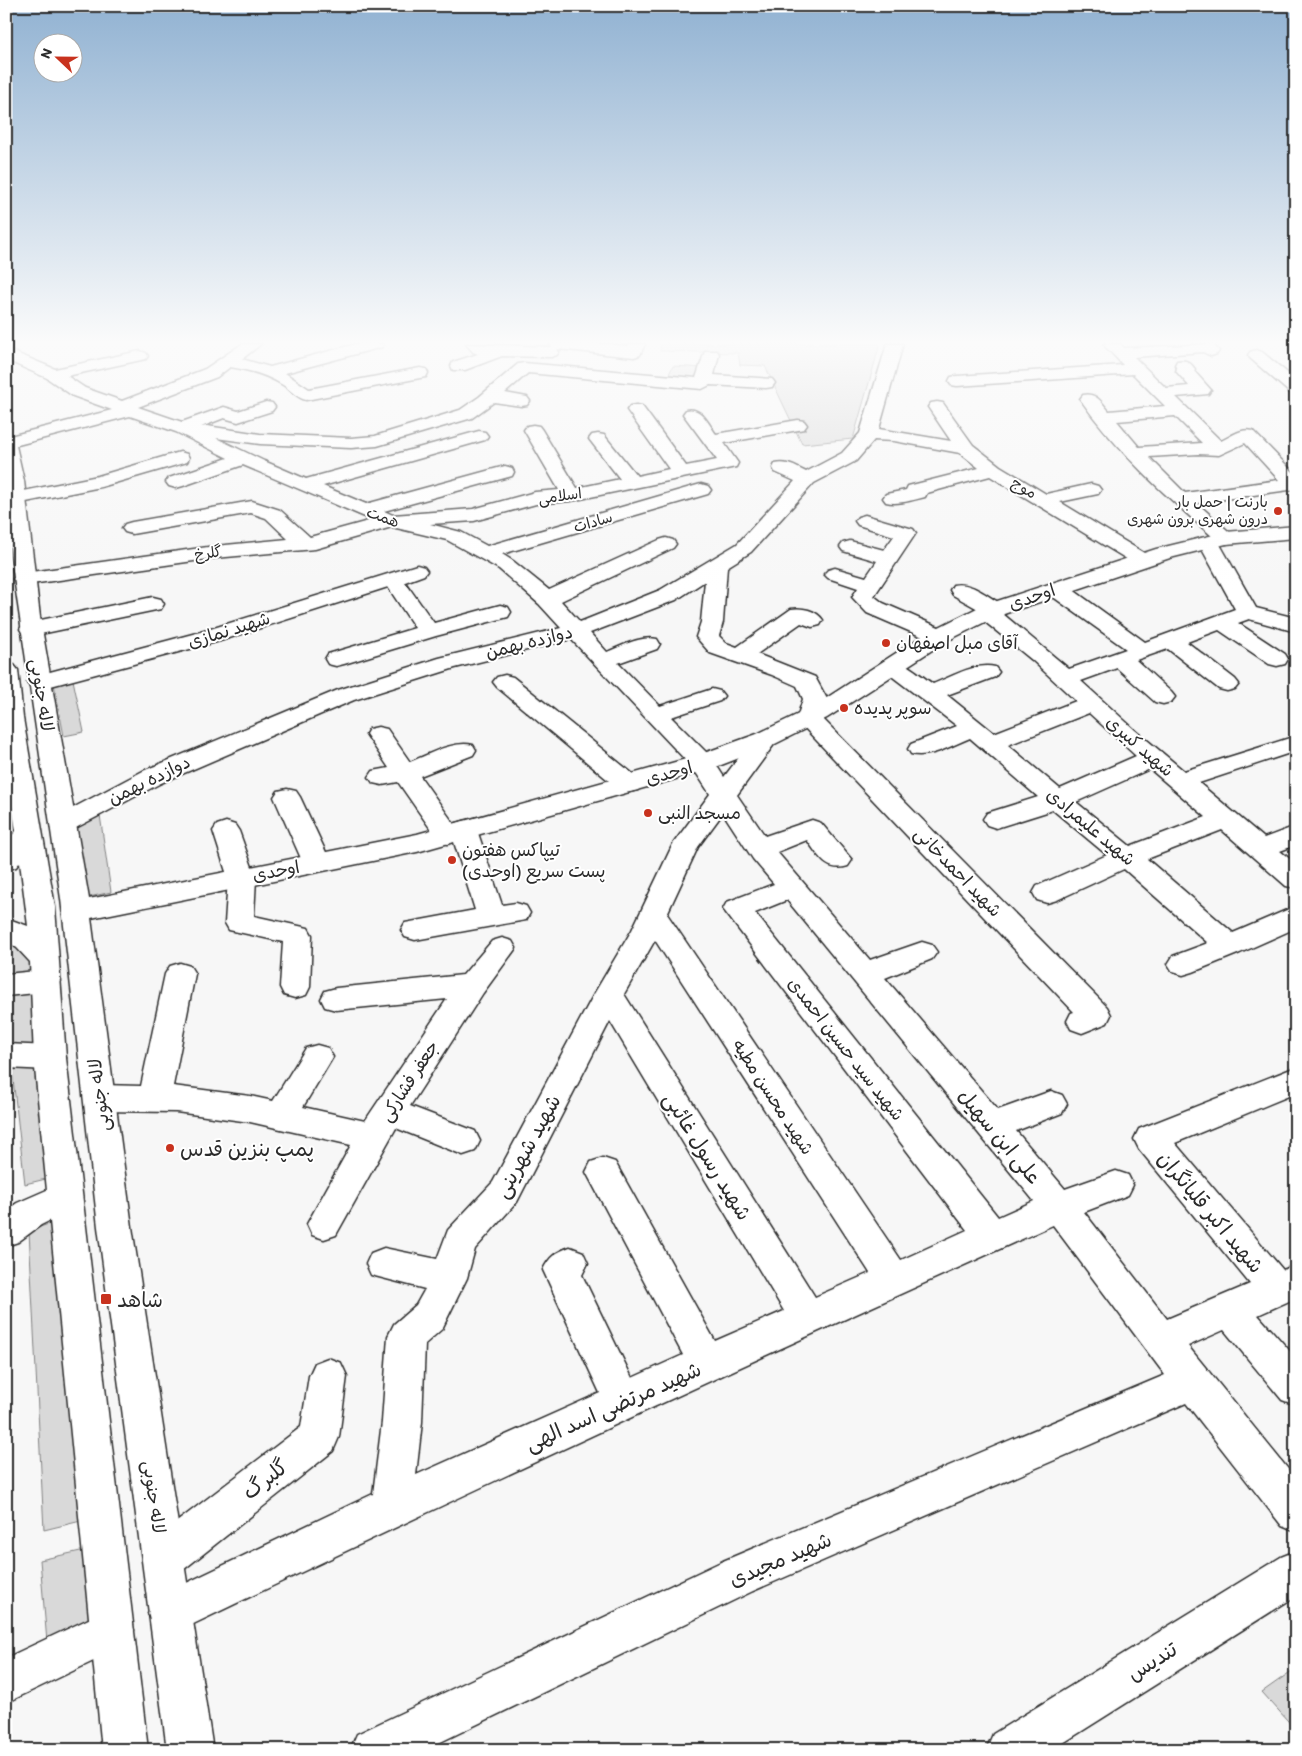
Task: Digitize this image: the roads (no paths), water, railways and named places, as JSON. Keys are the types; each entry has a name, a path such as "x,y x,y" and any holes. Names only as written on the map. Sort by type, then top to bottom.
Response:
{"street":[{"path":"6,442 63,426"},
{"name":"همت","path":"176,426 244,459 391,521 454,536 506,565 547,599 654,715 702,763"},
{"path":"182,428 187,426"},
{"path":"182,428 260,439 330,440 351,444 373,434 401,426"},
{"path":"647,426 681,473"},
{"path":"701,426 712,440 749,426"},
{"name":"دوازده بهمن","path":"64,824 152,776 346,695 446,663 576,631 668,595 744,548 807,479 853,466 871,426"},
{"path":"950,426 966,449"},
{"path":"1111,426 1134,453 1181,499 1217,540 1248,612"},
{"path":"1195,426 1219,449"},
{"path":"533,430 571,495"},
{"name":"موج","path":"869,434 894,436 966,449 993,470 1142,560"},
{"path":"1134,453 1198,448 1219,449 1247,436 1294,483"},
{"path":"598,439 633,483"},
{"path":"330,440 342,456 338,458 350,472"},
{"name":"اسلامی","path":"391,521 474,515 535,498 571,495 729,463 712,440"},
{"name":"لاله جنوبی","path":"6,442 17,562 31,629 15,679 11,718 41,907 50,1058 125,1750"},
{"path":"305,485 350,472 474,442"},
{"path":"13,512 101,481 180,458"},
{"path":"176,482 244,459"},
{"path":"782,468 807,479"},
{"path":"893,498 918,493 915,490 993,470"},
{"path":"365,510 438,496 505,472"},
{"path":"1181,499 1294,483"},
{"name":"سادات","path":"485,553 550,540 701,490"},
{"path":"1044,500 1092,490"},
{"path":"132,528 252,507 273,514 304,544"},
{"name":"گلرخ","path":"17,562 215,552 315,543 391,521"},
{"path":"864,521 906,533 863,597 875,608 940,636"},
{"name":"اوحدی","path":"77,911 418,843 702,763 766,739 809,718 940,636 991,611 1142,560 1217,540 1296,532"},
{"path":"547,599 666,544"},
{"path":"850,547 890,558"},
{"path":"717,565 712,622 706,637 718,648 780,670 807,682 815,699 809,718"},
{"name":"شهید نمازی","path":"15,679 212,636 417,571"},
{"path":"835,574 871,585"},
{"path":"393,579 428,631"},
{"path":"1057,589 1142,650"},
{"name":"شهید کبیری","path":"961,590 991,611 1091,704 1296,879"},
{"path":"31,629 140,601"},
{"path":"336,659 428,631 500,612"},
{"path":"1064,679 1248,612 1290,619"},
{"path":"740,656 799,614 812,620"},
{"path":"1222,622 1277,659"},
{"path":"1171,640 1227,684"},
{"path":"603,661 649,644"},
{"path":"1120,658 1164,696"},
{"name":"شهید علیمرادی","path":"893,666 982,736 1127,856 1230,946"},
{"path":"930,694 987,672"},
{"path":"538,678 509,685 629,784"},
{"name":"لاله جنوبی","path":"15,679 64,824 77,911 115,1227 190,1750"},
{"path":"654,715 712,696"},
{"path":"920,749 982,736 1091,704"},
{"name":"شهید احمدخانی","path":"809,718 1096,1015 1082,1021"},
{"name":"شهید شهرینی","path":"391,1508 399,1460 405,1400 406,1336 430,1317 449,1278 460,1241 505,1192 609,994 653,915 686,844 766,739"},
{"path":"1180,781 1296,743"},
{"path":"415,930 504,914 456,832 388,759 464,750"},
{"path":"996,818 1057,800 1153,758"},
{"name":"علی ابن سهیل","path":"702,763 722,795 760,848 991,1127 1059,1206 1160,1340 1296,1512"},
{"path":"286,797 316,863"},
{"path":"1047,893 1127,856 1225,819"},
{"path":"760,848 812,829 838,860"},
{"path":"6,861 30,830"},
{"path":"226,831 242,878 239,923 298,936 295,987"},
{"path":"1260,849 1296,835"},
{"name":"شهید سید حسین احمدی","path":"792,888 736,909 992,1236"},
{"name":"شهید محسن مطیه","path":"653,915 894,1280"},
{"path":"1183,964 1230,946 1296,916"},
{"path":"6,928 20,933 31,943 45,970 6,985"},
{"name":"جعفر فشارکی","path":"100,1098 176,1099 250,1108 281,1116 381,1124 472,985 502,948"},
{"path":"864,974 922,952"},
{"path":"154,1099 180,974"},
{"path":"336,999 472,985"},
{"name":"شهید رسول غائبی","path":"609,994 808,1318"},
{"path":"6,1056 50,1058"},
{"path":"281,1116 317,1057"},
{"name":"شهید اکبر قلیانگران","path":"1286,1285 1151,1139 1296,1079"},
{"path":"991,1127 1051,1104"},
{"path":"324,1224 381,1124 463,1141"},
{"path":"603,1172 707,1364"},
{"name":"شهید مرتضی اسد الهی","path":"170,1613 623,1401 1059,1206 1116,1185"},
{"path":"6,1231 29,1214 65,1196"},
{"path":"570,1262 561,1270 623,1401"},
{"path":"384,1264 449,1278"},
{"path":"1160,1340 1286,1285"},
{"path":"1230,1309 1296,1387"},
{"name":"گلبرگ","path":"162,1559 319,1437 328,1376"},
{"name":"شهید مجیدی","path":"373,1750 738,1576 1193,1382"},
{"name":"تندیس","path":"1009,1750 1296,1572"},
{"path":"6,1681 112,1630"}],"place":[{"name":"بارنت | حمل بار درون شهری برون شهری","path":"1278,511"},
{"name":"آقای مبل اصفهان","path":"886,643"},
{"name":"سوپر پدیده","path":"844,708"},
{"name":"مسجد النبی","path":"648,813"},
{"name":"تیپاکس هفتون (اوحدی) پست سریع","path":"452,860"},
{"name":"پمپ بنزین قدس","path":"170,1148"},
{"name":"شاهد","path":"106,1299"}]}
